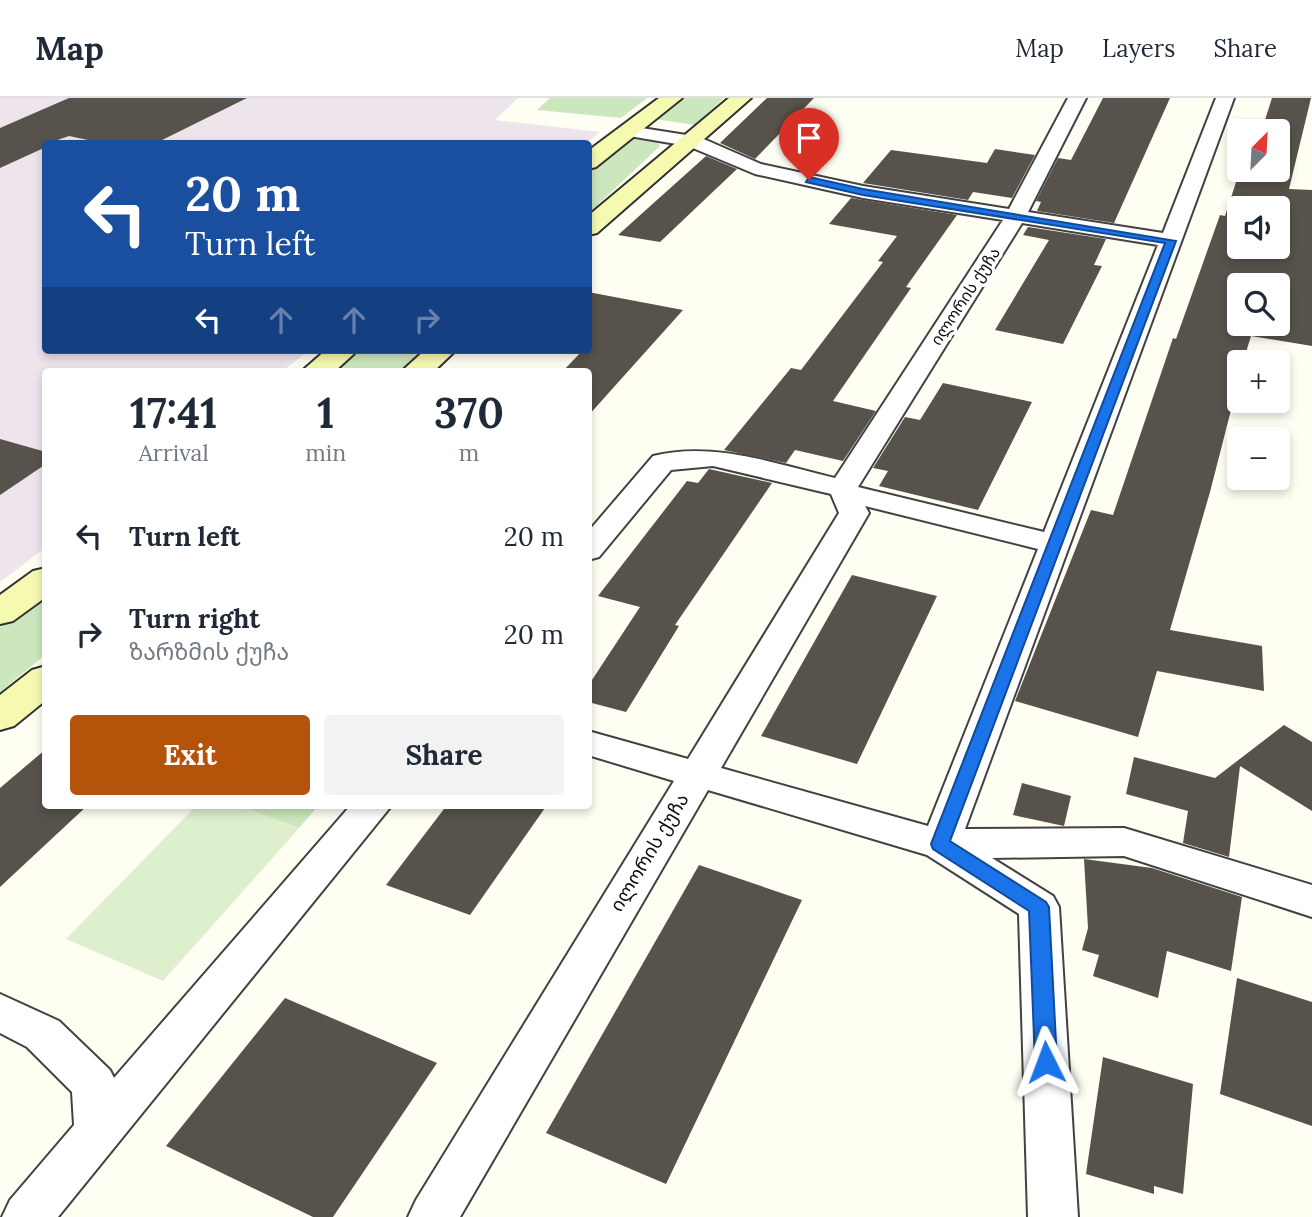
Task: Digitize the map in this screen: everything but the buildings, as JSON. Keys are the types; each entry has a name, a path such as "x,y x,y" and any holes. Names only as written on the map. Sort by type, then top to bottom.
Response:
{"main road":[{"path":"592,159 672,98"},
{"path":"592,225 741,98"},
{"path":"321,368 339,354"},
{"path":"421,368 438,354"},
{"path":"0,613 42,582"},
{"path":"0,716 42,681"}],"street":[{"name":"ილორის ქუჩა","path":"433,1217 854,513 844,490 1016,216 1077,98"},
{"path":"940,844 1224,98"},
{"path":"629,131 692,141 769,171 863,192 1171,241"},
{"path":"592,546 663,462 713,458 1055,544"},
{"path":"592,744 940,844 1124,842 1312,901"},
{"path":"27,1217 370,809"},
{"path":"940,844 1039,907 1053,1217"},
{"path":"0,1012 43,1034 94,1084 98,1131"}],"shaded area":[{"path":"0,98 518,98 495,120 600,132 590,140 42,140 42,354 305,354 286,368 42,368 42,550 0,582"}],"green space":[{"path":"550,98 647,98 621,118 537,110"},
{"path":"679,98 724,98 695,125 655,119"},
{"path":"634,139 658,143 660,146 592,210 592,168 625,142"},
{"path":"357,354 424,354 407,368 340,368"},
{"path":"42,594 42,657 0,692 0,627"},
{"path":"193,809 247,809 299,828 163,981 66,939"},
{"path":"247,809 316,809 299,828"}],"route":[{"path":"809,180 863,192 1171,241 940,844 1039,907 1046,1062"}]}
